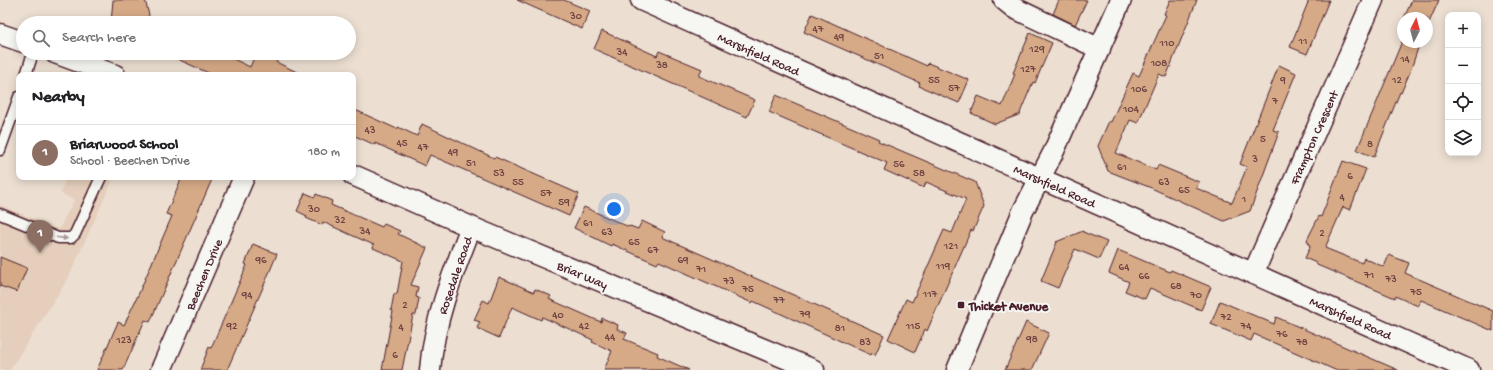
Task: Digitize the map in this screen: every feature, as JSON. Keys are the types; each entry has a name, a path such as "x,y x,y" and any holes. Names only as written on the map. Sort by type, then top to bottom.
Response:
{"street":[{"name":"Marshfield Road","path":"641,0 1469,370"},
{"path":"1004,0 1014,8 1100,49"},
{"path":"957,370 1023,211 1053,153 1121,0"},
{"name":"Frampton Crescent","path":"1253,274 1373,0"},
{"path":"0,34 16,40"},
{"path":"74,60 107,72"},
{"name":"Briar Way","path":"356,176 471,227 814,370"},
{"name":"Beechen Drive","path":"161,370 243,180"},
{"name":"Rosedale Road","path":"430,370 431,358 446,293 471,227"}],"lane":[{"path":"27,72 31,60"},
{"path":"0,150 16,105"},
{"path":"0,214 58,238 71,238 75,234 100,180"}],"shaded area":[{"path":"66,180 113,180 69,277 10,370 0,370 0,205 59,229 74,200 60,193"}],"building":[{"path":"113,0 145,0 149,15 148,16 112,16"},
{"path":"517,0 564,0 590,11 582,29"},
{"path":"1059,0 1087,0 1075,25 1053,14"},
{"path":"1170,0 1197,0 1166,77 1159,74 1138,123 1130,120 1116,153 1156,170 1158,165 1199,182 1196,188 1232,203 1247,167 1240,164 1279,65 1296,73 1273,130 1279,132 1250,211 1224,221 1149,187 1108,171 1098,146 1109,121 1111,122 1133,73 1139,76 1166,15 1164,14"},
{"path":"1309,0 1329,0 1307,54 1290,47"},
{"path":"1412,0 1439,0 1433,14 1433,12 1407,12"},
{"path":"812,14 927,66 928,63 969,80 959,103 919,86 920,83 804,32"},
{"path":"602,31 657,56 659,51 702,69 699,76 755,100 747,117 594,49"},
{"path":"1030,33 1052,43 1035,83 1033,82 1020,113 1021,114 995,124 971,113 978,96 1002,106 1015,74 1013,73"},
{"path":"1399,48 1418,48 1410,72 1401,93 1400,92 1374,157 1357,150"},
{"path":"180,60 236,60 250,67 253,60 277,60 276,62 297,72 206,72"},
{"path":"776,95 879,139 878,141 975,182 984,206 973,231 971,230 927,331 925,329 915,352 888,339 906,299 912,302 944,230 952,233 966,199 926,182 924,188 884,170 887,163 769,112"},
{"path":"356,110 397,129 398,127 417,136 422,124 494,158 495,157 579,194 569,216 430,155 425,166 375,143 375,145 356,136"},
{"path":"1343,161 1366,169 1350,210 1343,207 1325,248 1362,263 1364,258 1384,267 1389,255 1409,263 1405,273 1493,311 1493,331 1421,300 1418,306 1395,296 1395,298 1317,265 1316,263 1305,258 1310,247 1307,240 1319,216 1321,217"},
{"path":"181,180 212,180 150,322 145,320 123,370 97,370 118,322 124,325 139,293 172,216 166,214"},
{"path":"305,193 315,197 316,194 332,201 331,205 382,227 384,224 400,231 398,234 427,248 411,285 418,287 416,297 419,298 416,315 413,315 402,370 382,370 393,311 391,310 394,294 397,294 403,261 373,248 374,245 323,222 322,225 306,218 307,216 297,211"},
{"path":"584,207 629,227 638,229 642,221 665,232 662,237 884,335 875,355 872,353 871,355 753,301 752,303 659,261 657,264 612,244 611,246 574,228"},
{"path":"1083,231 1107,242 1099,259 1075,249 1058,288 1041,281 1056,242"},
{"path":"253,244 277,254 264,285 227,370 200,370 247,265 245,264"},
{"path":"1118,250 1170,272 1171,270 1211,287 1201,310 1150,288 1145,299 1125,291 1129,282 1109,273"},
{"path":"0,257 27,268 17,292 0,286"},
{"path":"499,277 534,292 535,289 551,296 549,299 601,322 602,318 618,325 617,329 627,333 624,339 658,353 657,356 689,370 604,370 612,351 592,342 593,340 542,317 541,320 512,307 499,338 477,328 480,322 474,320 483,300 489,303"},
{"path":"1220,301 1274,324 1276,317 1398,370 1335,370 1254,334 1251,341 1211,324"},
{"path":"1026,322 1049,333 1032,370 1005,370"}],"place":[{"name":"Briarwood School","path":"40,253"},
{"name":"Thicket Avenue","path":"961,305"}]}
